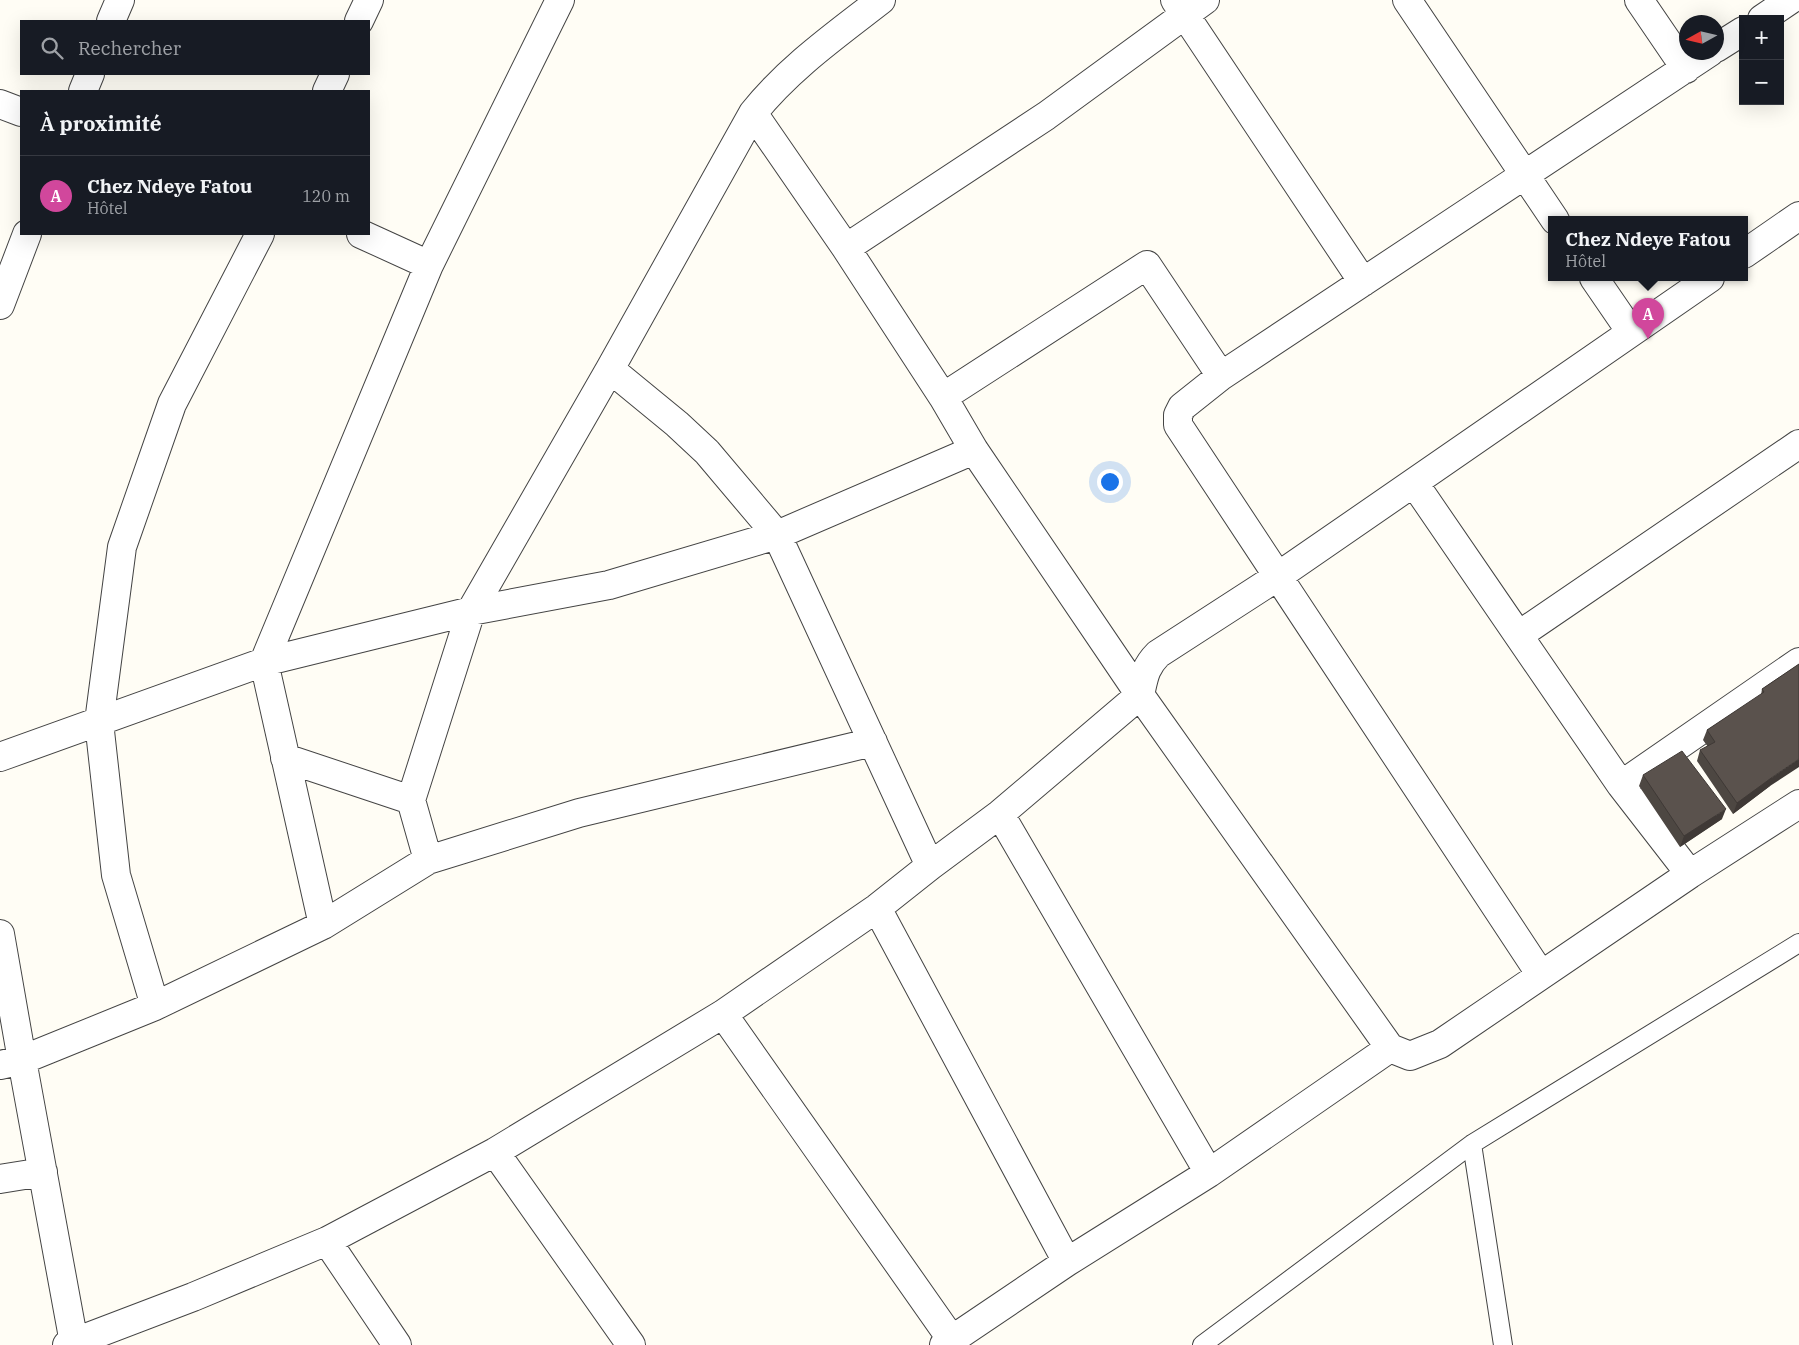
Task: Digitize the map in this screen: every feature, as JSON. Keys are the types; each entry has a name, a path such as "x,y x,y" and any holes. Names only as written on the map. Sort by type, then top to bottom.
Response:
{"street":[{"path":"111,20 120,0"},
{"path":"359,20 368,0"},
{"path":"323,925 264,662 428,265 560,0"},
{"path":"428,860 411,800 471,611 610,369 752,113 795,68 882,0"},
{"path":"1407,0 1552,216"},
{"path":"1639,0 1686,69"},
{"path":"1768,15 1790,0"},
{"path":"846,248 1046,116 1188,5 1363,282"},
{"path":"1724,43 1739,34"},
{"path":"1541,975 1178,425 1178,415 1182,407 1221,376 1699,60"},
{"path":"83,90 90,75"},
{"path":"327,90 335,75"},
{"path":"0,104 20,112"},
{"path":"752,113 846,248 943,398 974,450 1140,694 1390,1048 1410,1056 1440,1044 1690,874 1799,804"},
{"path":"1748,251 1799,216"},
{"path":"0,305 28,235"},
{"path":"155,1006 116,875 99,722 122,548 172,404 259,235"},
{"path":"363,235 428,265"},
{"path":"943,398 1148,265 1221,376"},
{"path":"1596,281 1631,332"},
{"path":"0,934 11,1062 42,1172 74,1344 327,1241 495,1152 722,1014 877,908 1000,814 1140,694 1149,663 1158,654 1277,577 1706,281"},
{"path":"610,369 677,424 707,452 777,534 930,866"},
{"path":"1519,635 1799,444"},
{"path":"0,756 264,662 471,611 609,585 777,534 974,450"},
{"path":"1414,483 1621,785 1690,874"},
{"path":"1621,785 1799,662"},
{"path":"11,1062 155,1006 323,925 428,860 579,813 873,742"},
{"path":"285,758 411,800"},
{"path":"1000,814 1209,1173"},
{"path":"877,908 1067,1262"},
{"path":"722,1014 948,1342 1067,1262 1209,1173 1390,1048"},
{"path":"495,1152 631,1345"},
{"path":"0,1179 42,1172"},
{"path":"327,1241 397,1345"}],"lane":[{"path":"1202,1345 1472,1144 1799,943"},
{"path":"1472,1144 1503,1345"}],"building":[{"path":"1799,664 1799,759 1737,803 1700,750 1715,742 1707,730 1764,692 1762,689"},
{"path":"1682,751 1726,809 1684,836 1643,775"}],"place":[{"name":"Chez Ndeye Fatou","path":"1648,339"}]}
